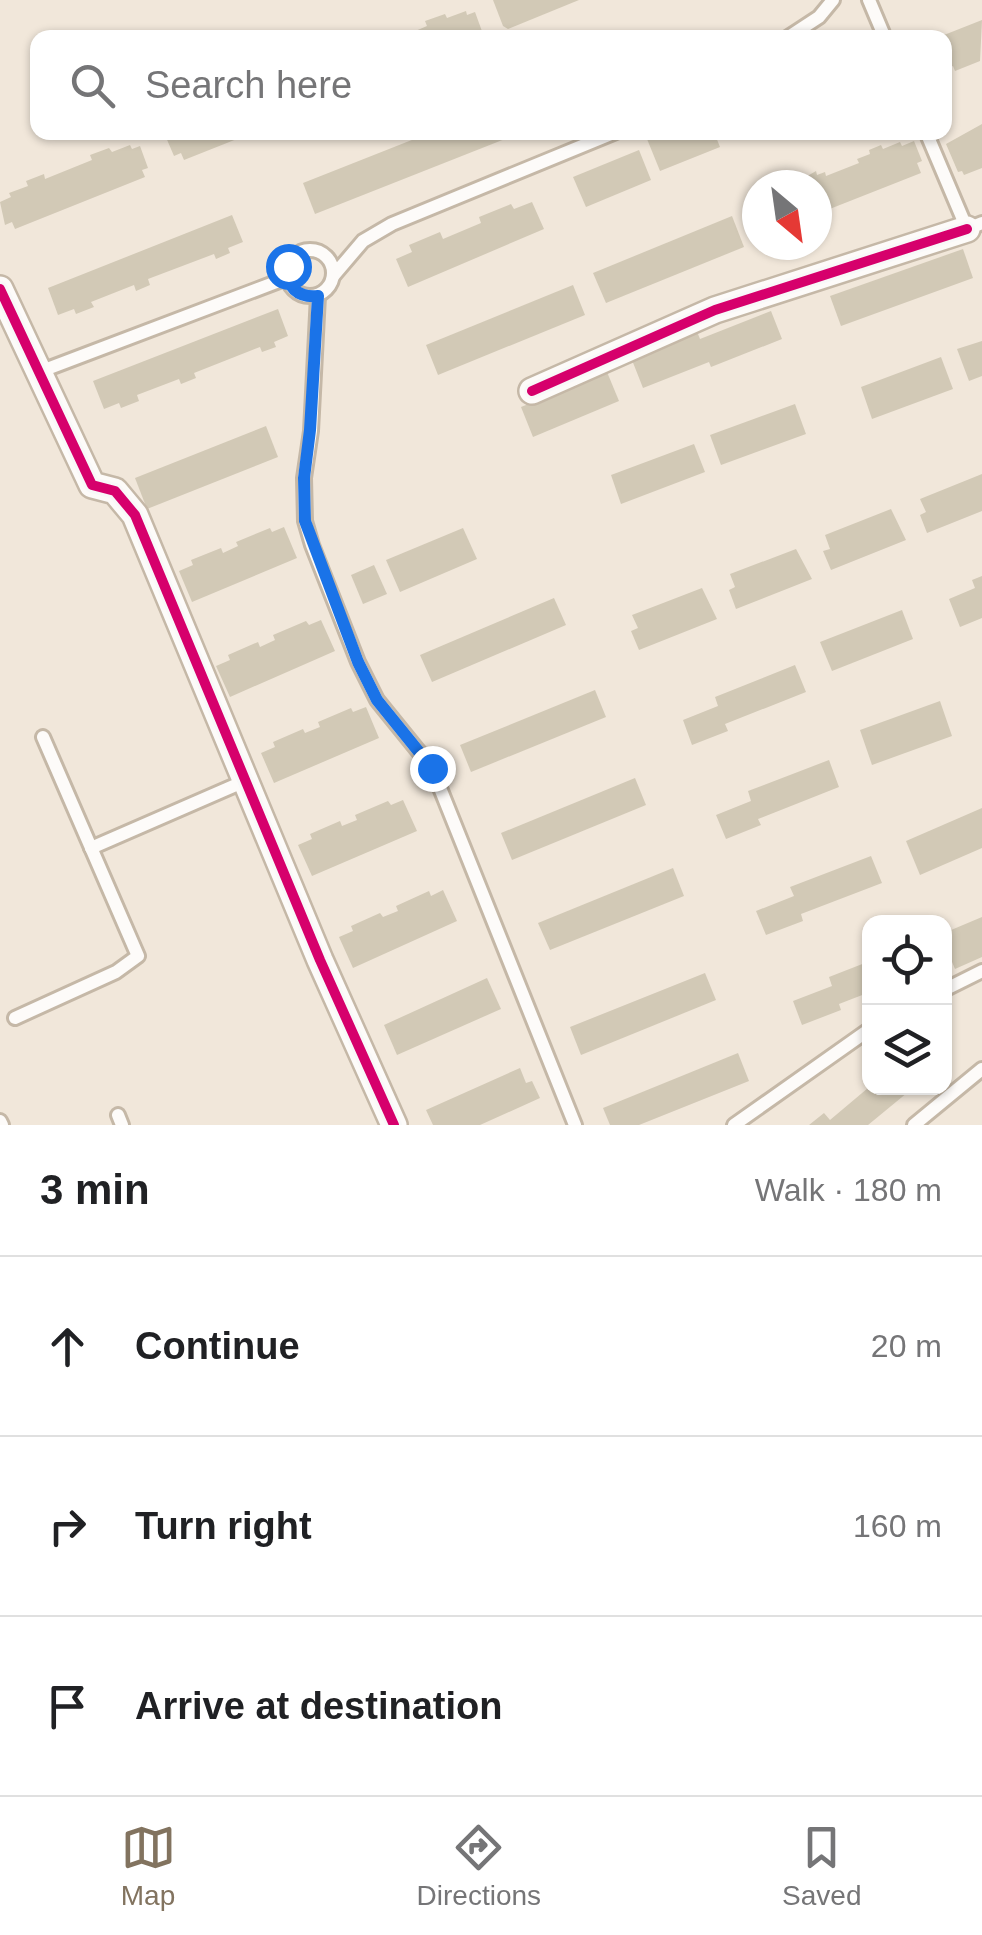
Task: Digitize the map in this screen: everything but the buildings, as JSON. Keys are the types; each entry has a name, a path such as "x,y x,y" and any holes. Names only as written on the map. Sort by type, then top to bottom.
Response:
{"street":[{"path":"532,391 715,310 974,226"},
{"path":"0,288 92,485 115,491 135,514 394,1125"}],"lane":[{"path":"799,30 819,17 834,0"},
{"path":"869,0 882,30"},
{"path":"575,1125 432,768 377,700 358,662 312,545 305,521 304,478 318,296 332,284 334,274 363,241 392,224 597,140"},
{"path":"930,140 974,226"},
{"path":"318,296 300,294 287,278 292,258 310,250 327,257 334,274"},
{"path":"39,372 287,278"},
{"path":"15,1018 116,972 138,956 43,737"},
{"path":"91,848 245,781"},
{"path":"952,986 982,972"},
{"path":"734,1125 862,1036"},
{"path":"914,1125 982,1069"}],"cycle path":[{"path":"532,391 715,310 967,229"},
{"path":"0,289 92,485 115,491 135,515 320,960 394,1125"}],"route":[{"path":"288,266 286,274 292,289 308,297 318,296 304,478 305,521 358,662 377,700 432,768"}]}
